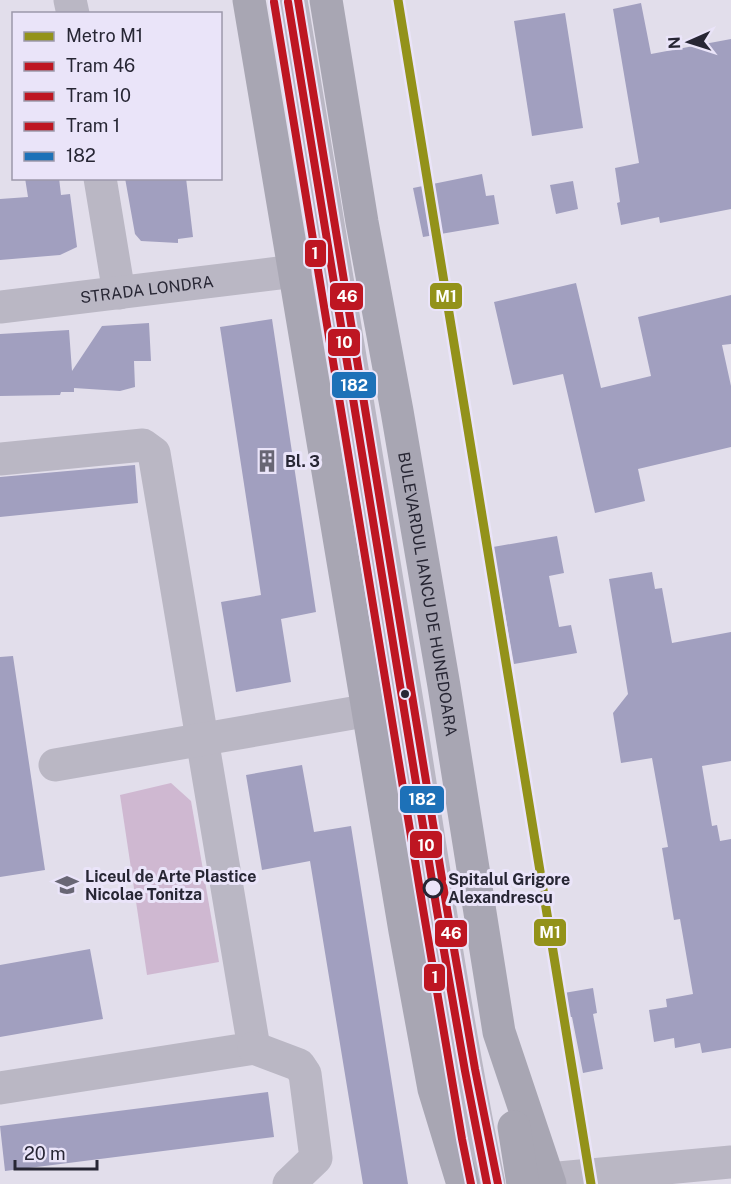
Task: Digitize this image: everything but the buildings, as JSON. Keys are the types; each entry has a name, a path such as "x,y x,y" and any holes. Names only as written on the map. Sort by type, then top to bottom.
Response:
{"main road":[{"path":"249,0 370,710 405,931 434,1089 444,1184"},
{"name":"BULEVARDUL IANCU DE HUNEDOARA","path":"326,0 362,222 444,686 499,1032 540,1182"},
{"path":"434,1089 463,1184"}],"street":[{"path":"291,0 467,1076 489,1184"},
{"path":"100,180 119,293"},
{"name":"STRADA LONDRA","path":"0,307 295,271"},
{"path":"0,459 143,445 154,453 254,1048"},
{"path":"55,765 370,710"},
{"path":"0,1088 254,1048 298,1065 305,1074 316,1158 289,1184"},
{"path":"540,1182 731,1162"}],"shaded area":[{"path":"171,783 191,801 219,962 147,975 120,795"}],"metro line":[{"name":"M1","path":"398,0 591,1184"}],"tram line":[{"name":"46","path":"298,0 447,909 498,1184"},
{"name":"1","path":"274,2 420,891 471,1184"},
{"name":"10","path":"288,2 437,911 487,1184"}],"transit line":[{"name":"182","path":"291,0 448,958 489,1184"}],"place":[{"name":"Bl. 3","path":"267,461"},
{"name":"Liceul de Arte Plastice Nicolae Tonitza","path":"67,885"},
{"name":"Spitalul Grigore Alexandrescu","path":"433,888"}]}
